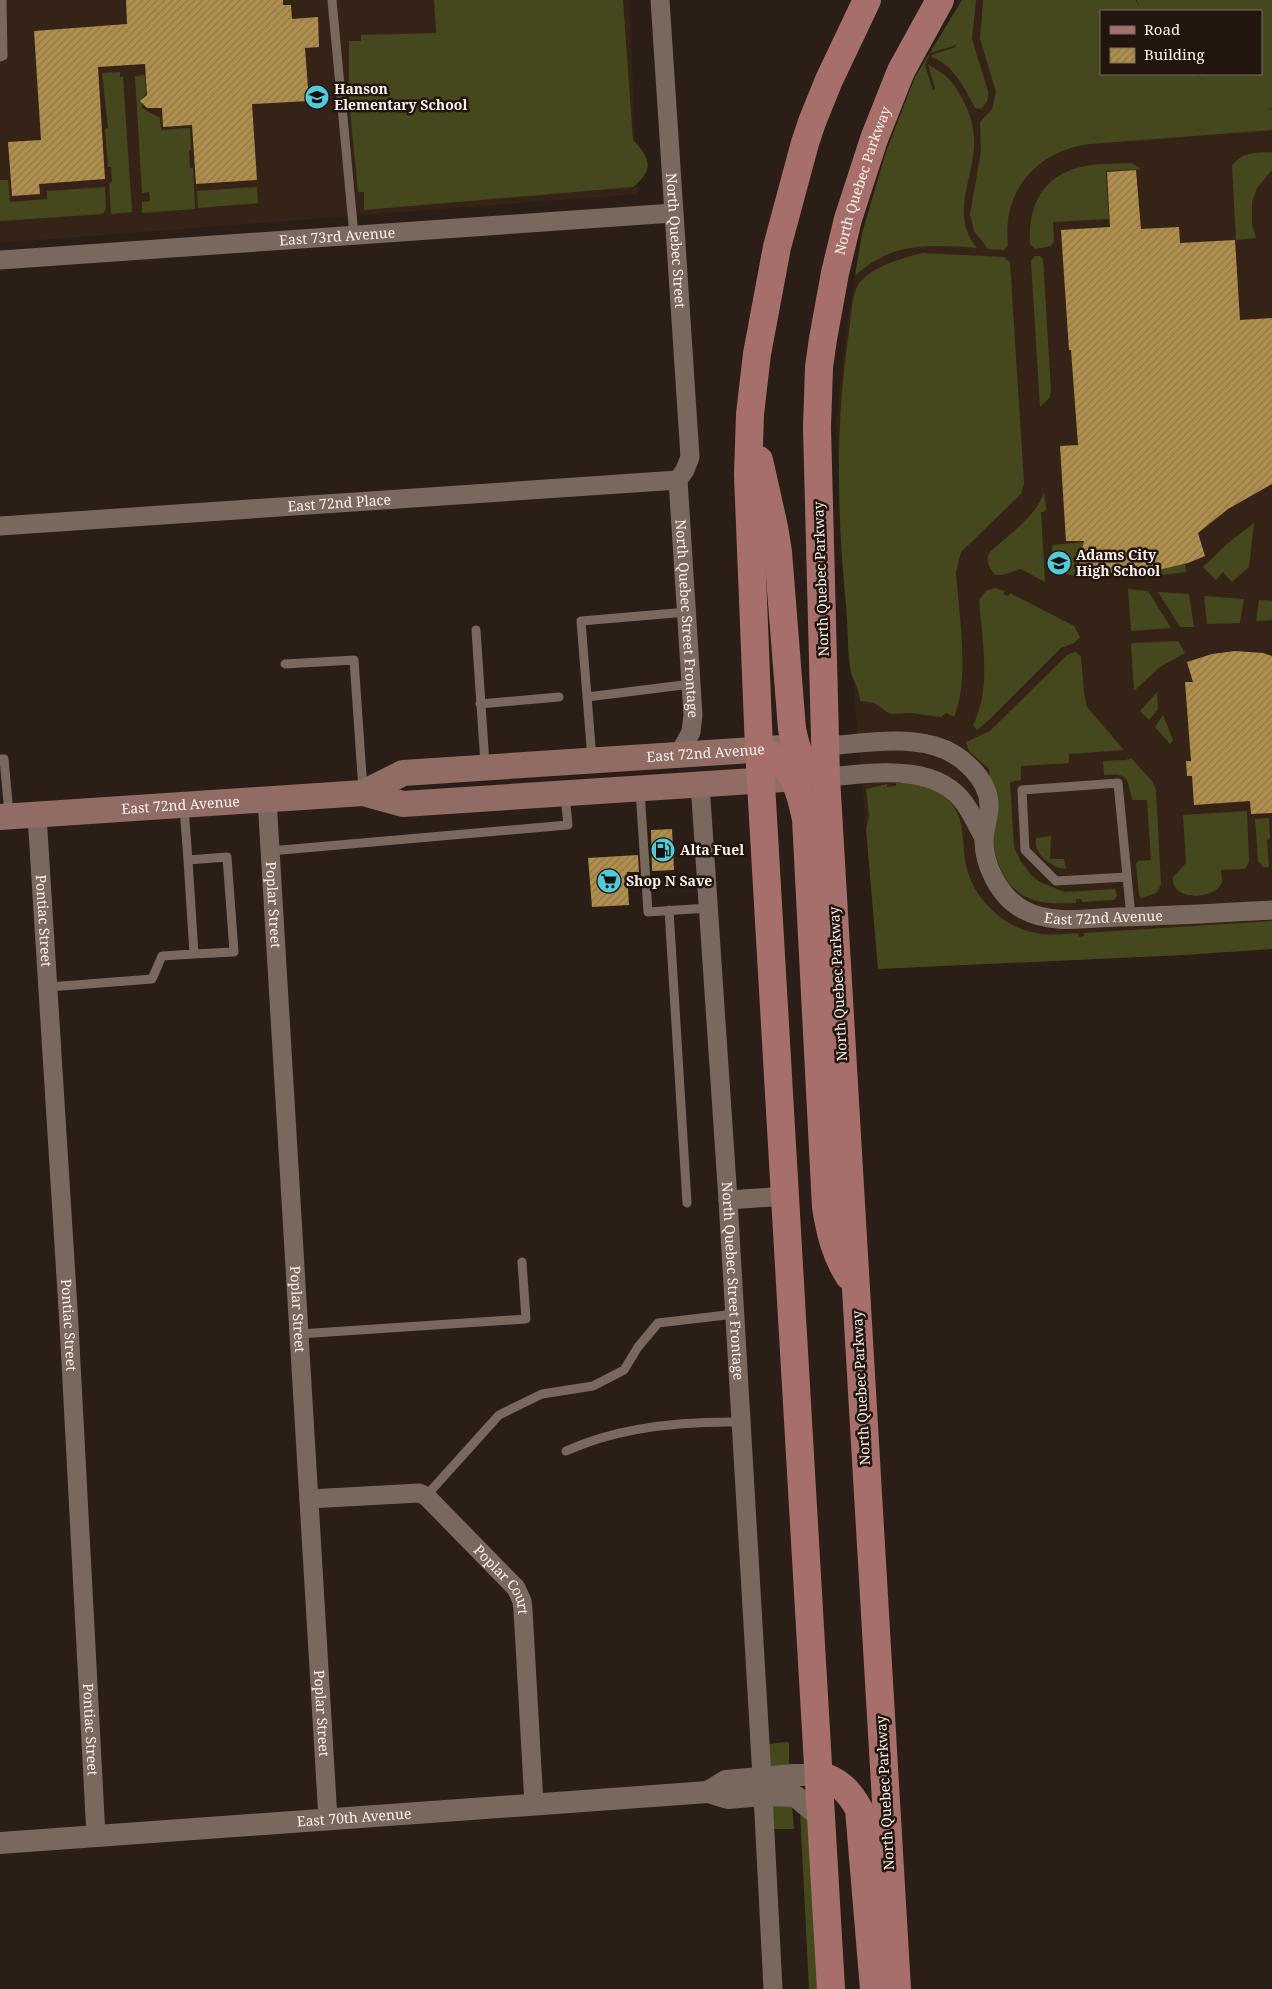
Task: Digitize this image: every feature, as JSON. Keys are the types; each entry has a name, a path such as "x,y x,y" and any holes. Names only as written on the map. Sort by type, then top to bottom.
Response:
{"main road":[{"path":"831,1989 759,749 748,516 749,436 752,390 762,322 781,230 812,122 867,0"},
{"name":"North Quebec Parkway","path":"897,1989 826,777 816,428 819,367 841,248 865,166 901,72 940,0"},
{"path":"749,436 759,460 774,527 781,577 792,729 796,747 805,763 826,777"},
{"name":"East 72nd Avenue","path":"363,793 403,773 825,746"},
{"path":"759,749 783,762 799,788 806,819 826,1206 830,1233 835,1249 855,1286"},
{"name":"East 72nd Avenue","path":"4,817 363,793 403,804 826,777"},
{"path":"818,1774 844,1787 860,1809 874,1989"}],"street":[{"name":"North Quebec Street","path":"660,0 690,457 685,470 678,480"},
{"name":"East 73rd Avenue","path":"0,260 673,213"},
{"name":"East 72nd Place","path":"0,526 678,480"},
{"name":"North Quebec Street Frontage","path":"678,480 693,722 688,738 679,754"},
{"name":"East 72nd Avenue","path":"825,746 908,742 934,746 951,753 976,774 986,789 989,806 984,838"},
{"name":"East 72nd Avenue","path":"826,777 907,773 927,777 942,784 965,803 984,838 989,866 997,886 1011,902 1034,915 1049,918 1131,917 1272,910"},
{"name":"North Quebec Street Frontage","path":"700,784 742,1422 773,1989"},
{"name":"Poplar Street","path":"267,799 328,1819"},
{"name":"Pontiac Street","path":"37,815 69,1326 96,1836"},
{"path":"728,1200 786,1196"},
{"path":"309,1498 412,1492 426,1496"},
{"name":"Poplar Court","path":"426,1496 516,1588 522,1601 534,1804"},
{"name":"East 70th Avenue","path":"0,1843 708,1792 728,1798 762,1786 818,1774"},
{"name":"East 70th Avenue","path":"762,1786 795,1796 821,1817"}],"lane":[{"path":"0,57 3,56 1,34 2,0"},
{"path":"332,0 354,235"},
{"path":"592,760 581,621 687,612"},
{"path":"476,630 485,767"},
{"path":"285,664 354,660 363,793"},
{"path":"587,697 691,684"},
{"path":"480,704 559,697"},
{"path":"0,759 4,759 4,817"},
{"path":"1127,877 1056,881 1025,850 1022,790 1118,783 1131,917"},
{"path":"640,788 648,912 708,908"},
{"path":"270,850 568,825 565,794"},
{"path":"184,805 194,954"},
{"path":"49,987 152,979 162,956 234,952 227,857 188,860"},
{"path":"669,910 687,1203"},
{"path":"300,1334 526,1319 522,1262"},
{"path":"426,1496 499,1415 542,1394 593,1386 624,1370 638,1347 658,1323 735,1314"},
{"path":"566,1451 593,1440 671,1424 742,1422"}],"shaded area":[{"name":"Hanson Elementary School","path":"0,0 629,0 638,194 0,243"},
{"name":"Adams City High School","path":"962,0 1272,0 1272,949 1184,955 878,969 855,702 836,425 846,329 862,233 886,152 915,77"}],"green space":[{"path":"434,0 623,0 633,140 643,152 648,163 645,175 640,181 633,187 364,210 364,192 358,192 349,100 349,41 361,41 361,35 436,33"},
{"path":"962,0 976,0 972,39 988,91 986,103 981,109 975,108 952,71 939,60 931,57 956,47 956,45 930,53 925,65 933,90 935,89 928,64 945,75 956,88 970,117 974,135 974,148 964,212 969,236 977,248 928,246 898,251 883,256 855,276 862,233 886,152 915,77"},
{"path":"983,0 1136,0 1140,9 1137,0 1272,0 1272,109 1266,108 1272,110 1272,130 1090,144 1071,148 1054,155 1026,177 1017,191 1011,207 1008,225 1008,245 1004,250 988,249 974,231 970,214 981,151 980,122 992,109 996,92 980,39"},
{"path":"120,72 120,77 123,77 132,212 111,214 109,183 112,182 111,167 108,167 105,129 108,128 102,73"},
{"path":"145,75 146,93 142,99 142,108 160,118 161,130 190,128 190,168 193,168 195,209 142,213 142,202 150,201 149,192 142,193 135,76"},
{"path":"1272,152 1272,170 1257,188 1252,202 1252,224 1256,238 1236,240 1232,166 1245,155"},
{"path":"1132,163 1141,169 1106,171 1109,219 1053,222 1054,241 1051,246 1035,249 1030,244 1030,230 1035,206 1040,195 1056,178 1067,171 1081,167 1100,164"},
{"path":"0,180 8,180 10,202 47,199 47,191 105,187 106,209 103,214 0,221"},
{"path":"257,187 258,203 198,208 197,191"},
{"path":"923,253 1004,257 1010,262 1024,483 1021,494 961,552 956,573 961,627 962,666 959,702 954,717 946,713 941,717 910,713 890,714 874,703 860,701 851,673 848,648 839,503 839,468 844,366 854,298 857,287 869,274 886,264"},
{"path":"1035,256 1040,256 1043,259 1051,390 1050,397 1040,407 1031,261"},
{"path":"1044,491 1046,509 1044,512 1041,512 1045,582 1021,569 1002,575 995,575 988,564 990,552 1029,516 1036,508"},
{"path":"1254,523 1249,567 1232,582 1223,572 1216,580 1203,567 1228,543"},
{"path":"1084,542 1076,570 1092,573 1091,579 1065,574 1053,569 1052,545"},
{"path":"1185,564 1186,572 1140,578 1138,573"},
{"path":"995,588 1005,591 1003,594 1008,596 1010,593 1074,626 1080,637 1074,643 1061,648 977,730 973,725 979,711 984,680 979,600 986,591"},
{"path":"1128,589 1148,591 1171,628 1131,631"},
{"path":"1158,592 1189,594 1194,627 1180,627"},
{"path":"1204,596 1244,599 1240,623 1207,624"},
{"path":"1259,600 1272,601 1272,620 1256,621"},
{"path":"1178,641 1185,653 1160,667 1134,691 1131,643"},
{"path":"1075,652 1081,656 1087,707 1124,750 1069,754 1069,763 1021,766 1021,780 1010,782 1014,847 1020,860 1031,875 1040,882 1064,892 1115,889 1117,896 1114,900 1082,902 1081,899 1076,899 1076,903 1045,903 1022,895 1009,883 1000,867 994,848 991,828 989,769 969,751 966,742 990,731 1067,655"},
{"path":"1157,692 1158,709 1149,720 1140,711"},
{"path":"1163,715 1173,740 1170,744 1155,727"},
{"path":"1131,758 1152,781 1156,790 1161,885 1156,893 1142,898 1139,896 1136,864 1138,861 1151,860 1147,800 1133,800 1124,777 1104,774 1103,761"},
{"path":"896,783 916,784 926,787 950,802 960,820 967,869 977,891 993,911 1003,919 1024,930 1041,934 1078,933 1079,937 1084,936 1084,933 1272,921 1272,949 1184,955 878,969 866,829 869,817 866,789 887,784 887,787 896,786"},
{"path":"1247,811 1249,862 1245,869 1221,870 1222,882 1218,888 1204,895 1194,896 1179,891 1174,885 1173,877 1186,863 1183,815"},
{"path":"1269,818 1270,839 1267,840 1269,867 1263,867 1258,861 1255,819"},
{"path":"1051,836 1050,859 1064,859 1066,869 1050,863 1040,855 1037,849 1036,838"},
{"path":"789,1743 789,1766 765,1766 767,1744"},
{"path":"775,1805 792,1805 794,1829 771,1829 771,1808"},
{"path":"800,1811 809,1822 819,1989 809,1989"}],"building":[{"path":"126,0 283,0 283,5 291,5 292,19 318,17 319,47 305,48 309,101 252,104 257,180 196,184 192,125 163,127 162,108 147,108 140,101 147,95 145,64 98,67 105,179 39,184 40,194 12,196 8,142 41,140 34,31 127,24"},
{"path":"1136,170 1141,229 1179,227 1180,243 1235,240 1240,320 1272,318 1272,484 1228,509 1198,533 1205,556 1188,563 1150,572 1106,573 1077,570 1084,541 1066,541 1060,446 1078,445 1061,230 1110,227 1107,172"},
{"path":"1235,651 1263,653 1272,656 1272,813 1251,814 1250,801 1194,805 1192,776 1187,776 1186,761 1191,761 1185,682 1193,682 1187,662 1212,654"},
{"name":"Alta Fuel","path":"672,829 674,870 652,871 651,830"},
{"name":"Shop N Save","path":"638,855 639,872 627,872 629,905 592,907 588,858"}],"place":[{"name":"Hanson Elementary School","path":"317,97"},
{"name":"Adams City High School","path":"1059,563"},
{"name":"Alta Fuel","path":"663,850"},
{"name":"Shop N Save","path":"609,881"}]}
